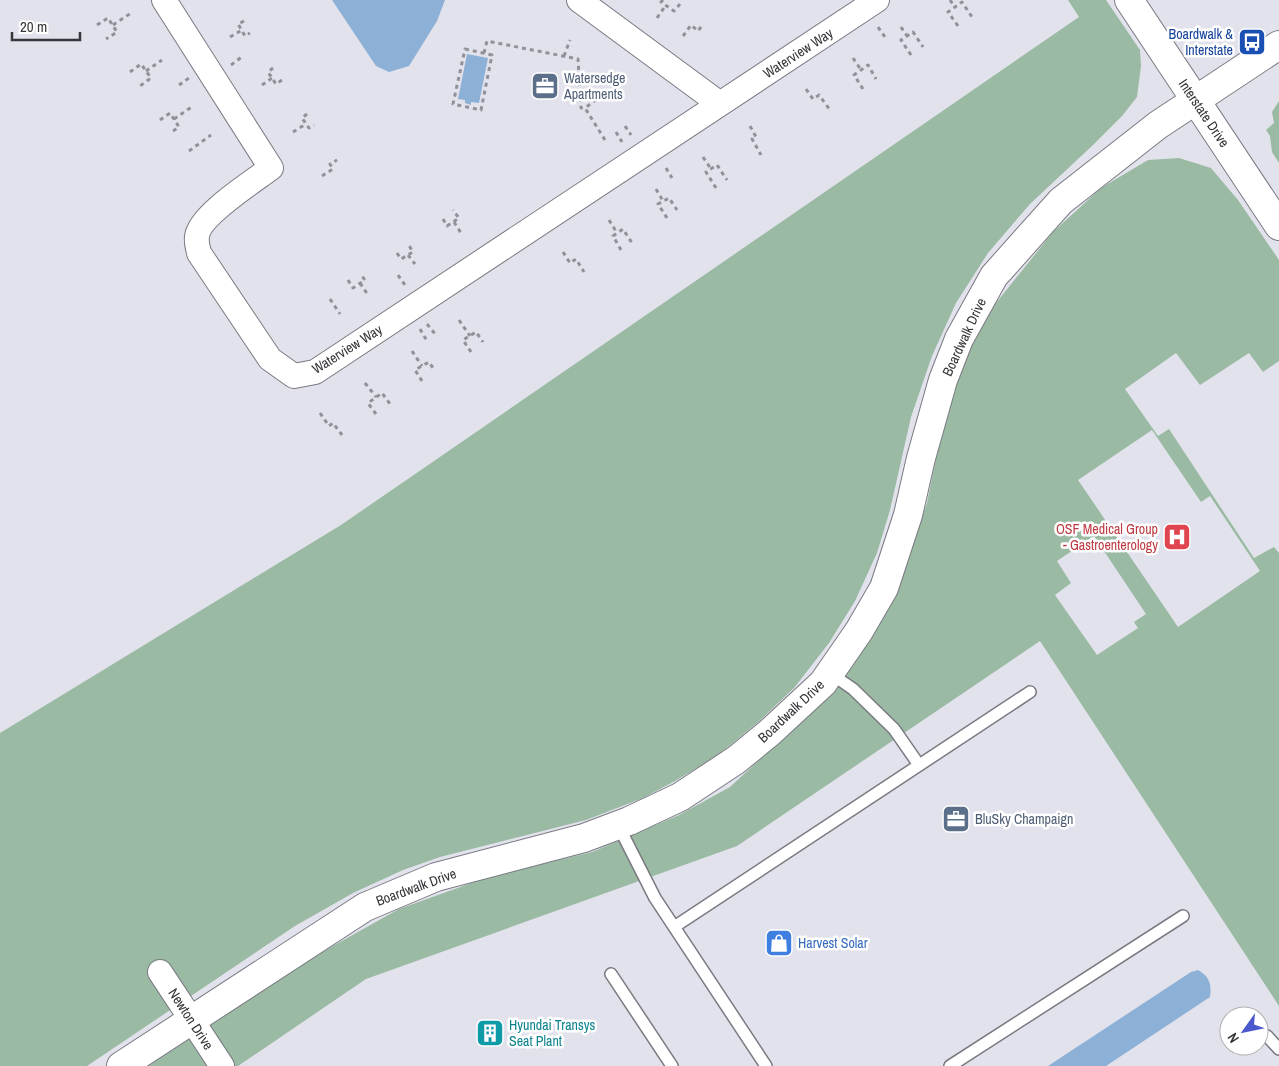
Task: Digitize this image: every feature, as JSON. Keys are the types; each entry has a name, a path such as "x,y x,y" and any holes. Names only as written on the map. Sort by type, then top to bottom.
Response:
{"street":[{"name":"Waterview Way","path":"164,0 271,168 217,208 205,220 196,236 199,252 270,359 294,376 315,372 876,0"},
{"path":"579,0 720,104"},
{"name":"Interstate Drive","path":"1129,0 1279,226"},
{"name":"Boardwalk Drive","path":"121,1066 364,907 436,877 584,838 618,825 680,796 736,760 776,727 823,683 859,631 884,588 908,515 921,458 943,380 959,339 994,276 1061,202 1158,125 1279,45"},
{"name":"Newton Drive","path":"160,972 222,1066"}],"lane":[{"path":"830,673 854,688 894,729 919,765"},
{"path":"674,927 1030,692"},
{"path":"618,825 655,898 766,1066"},
{"path":"950,1066 1183,916"},
{"path":"611,974 672,1066"},
{"path":"1269,1038 1279,1050"}],"path":[{"path":"663,0 661,2 674,11 680,4"},
{"path":"950,0 955,7"},
{"path":"958,26 948,12 962,2 972,17"},
{"path":"657,18 666,5"},
{"path":"113,25 131,13"},
{"path":"97,25 108,18 113,25 117,32 106,39"},
{"path":"244,21 238,24 245,36 250,32"},
{"path":"683,36 691,25 698,31 703,24"},
{"path":"901,27 907,36"},
{"path":"230,37 242,30"},
{"path":"911,55 901,40 913,32 923,47"},
{"path":"484,53 487,40 578,58 580,108 585,108 605,140"},
{"path":"564,56 570,40"},
{"path":"465,49 484,53 492,55 481,110 454,104 465,49"},
{"path":"853,58 861,70"},
{"path":"146,71 162,60"},
{"path":"130,72 141,64 151,78 140,86"},
{"path":"863,89 854,75 868,66 876,79"},
{"path":"274,68 268,72 276,84 282,80"},
{"path":"262,85 272,78"},
{"path":"585,108 623,80"},
{"path":"806,89 814,99 820,95 830,110"},
{"path":"174,119 193,106"},
{"path":"160,120 170,113 179,127 170,133"},
{"path":"307,114 302,118 309,128 314,125"},
{"path":"293,132 306,124"},
{"path":"750,126 756,136 752,139 761,155"},
{"path":"189,150 212,135"},
{"path":"703,157 711,169"},
{"path":"322,176 333,169 330,164 337,160"},
{"path":"716,188 706,172 717,165 727,180"},
{"path":"656,189 663,201"},
{"path":"667,218 658,204 669,198 677,210"},
{"path":"443,219 448,226 460,218 454,210"},
{"path":"609,220 617,233"},
{"path":"454,222 461,233"},
{"path":"621,250 613,236 623,229 632,243"},
{"path":"397,252 401,259 413,252 408,244"},
{"path":"563,252 570,263 576,259 584,272"},
{"path":"408,255 415,264"},
{"path":"348,280 353,288 365,280 360,274"},
{"path":"360,283 368,295"},
{"path":"330,299 340,314"},
{"path":"459,320 470,336"},
{"path":"471,352 463,340 476,332 483,342"},
{"path":"412,351 422,366"},
{"path":"422,381 415,370 429,362 435,371"},
{"path":"366,382 376,397"},
{"path":"376,414 368,402 382,393 390,404"},
{"path":"320,413 329,426 333,422 342,435"}],"green space":[{"path":"1068,0 1106,0 1140,50 1141,66 1137,97 1122,116 1094,144 1030,204 988,253 956,303 932,356 911,417 890,510 877,553 855,601 829,643 794,688 757,723 717,756 643,798 586,820 440,857 403,870 353,893 295,926 87,1066 0,1066 0,733 341,525 1079,17"},
{"path":"1279,101 1279,163 1272,152 1270,136 1266,130 1274,123 1272,112"},
{"path":"1179,158 1211,168 1238,200 1279,260 1279,361 1263,372 1249,353 1200,385 1176,353 1125,389 1158,436 1169,429 1254,558 1274,547 1279,553 1279,1006 1040,641 737,846 366,979 238,1066 148,1066 315,956 399,909 491,876 592,852 679,815 730,787 836,689 891,604 927,503 943,424 964,361 988,313 1053,232 1101,188 1148,160","holes":["1152,430 1201,502 1210,496 1260,571 1178,627 1078,480","1094,536 1146,614 1134,622 1138,628 1097,655 1055,595 1071,583 1057,561"]}],"water":[{"path":"332,0 445,0 437,21 409,66 389,72 376,66"},
{"path":"467,54 488,58 479,103 471,102 471,105 465,103 465,100 458,99"},
{"path":"1198,970 1209,981 1211,988 1210,997 1106,1066 1048,1066 1191,972"}],"place":[{"name":"Boardwalk & Interstate","path":"1252,42"},
{"name":"Watersedge Apartments","path":"545,86"},
{"name":"OSF Medical Group - Gastroenterology","path":"1177,537"},
{"name":"BluSky Champaign","path":"956,819"},
{"name":"Harvest Solar","path":"779,943"},
{"name":"Hyundai Transys Seat Plant","path":"490,1033"}]}
